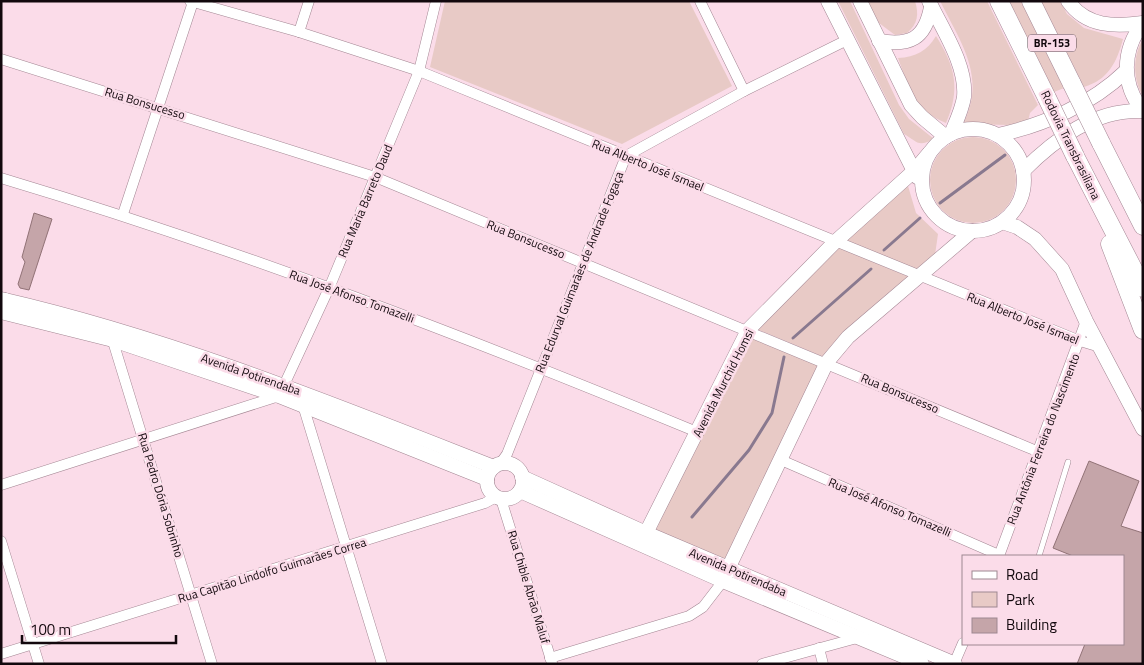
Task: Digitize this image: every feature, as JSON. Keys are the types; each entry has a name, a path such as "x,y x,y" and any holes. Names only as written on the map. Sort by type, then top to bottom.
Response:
{"highway":[{"name":"Rodovia Transbrasiliana","path":"999,1 1075,156 1143,288"},
{"name":"BR-153","path":"1031,1 1143,226"},
{"path":"1107,218 1104,227 1143,330"}],"main road":[{"path":"828,1 914,170 927,202 936,216 956,228 972,231 983,230 1002,222 1014,210 1021,196 1023,171 1017,154 998,135"},
{"path":"860,1 878,42 911,105 922,117 948,135 974,129 998,135 1030,127 1074,108 1107,89 1126,71"},
{"path":"1068,1 1074,9 1088,19 1106,25 1120,26 1143,23"},
{"path":"878,42 896,44 910,41 921,33 928,22 930,4"},
{"path":"922,187 923,171 930,152 948,135 961,108 964,96 959,64 930,4"},
{"path":"1142,111 1131,92 1126,71 1128,50 1143,23"},
{"path":"1023,171 1044,149 1083,124 1127,110 1142,111"},
{"name":"Avenida Murchid Homsi","path":"646,533 748,330 835,242 914,170 930,152"},
{"path":"1002,222 1017,227 1050,254 1062,269 1086,321 1143,429"},
{"path":"726,574 827,362 848,337 972,231"},
{"name":"Avenida Potirendaba","path":"2,304 113,340 282,390"},
{"name":"Avenida Potirendaba","path":"2,304 109,327 282,390 501,485 726,574 860,632 922,664"},
{"name":"Avenida Potirendaba","path":"501,485 522,477 646,533 726,574"},
{"name":"Avenida Potirendaba","path":"860,632 955,664"}],"street":[{"path":"299,32 309,1"},
{"name":"Rua Maria Barreto Daud","path":"282,390 330,286 419,71 436,1"},
{"path":"700,1 744,92"},
{"path":"123,214 192,2"},
{"name":"Rua Alberto José Ismael","path":"192,2 299,32 419,71 919,277 1080,341 1100,347"},
{"name":"Rua Edurval Guimarães de Andrade Fogaça","path":"501,485 541,367 626,156 744,92 847,40"},
{"name":"Rua Bonsucesso","path":"1,59 375,177 827,362 1039,452"},
{"name":"Rua José Afonso Tomazelli","path":"1,178 123,214 330,286 541,367 697,432"},
{"name":"Rua Antônia Ferreira do Nascimento","path":"999,555 1039,452 1086,321"},
{"name":"Rua Pedro Dória Sobrinho","path":"109,327 212,664"},
{"path":"1,484 144,440 282,390"},
{"path":"301,398 382,664"},
{"name":"Rua José Afonso Tomazelli","path":"780,460 999,555"},
{"name":"Rua Capitão Lindolfo Guimarães Correa","path":"1,654 346,547 501,485"},
{"name":"Rua Chible Abrão Maluf","path":"501,485 551,661"},
{"path":"1,541 4,563 40,664"},
{"path":"551,661 689,616 703,607 726,574"},
{"path":"762,664 819,648 860,632"},
{"path":"955,664 962,645"},
{"path":"819,648 823,664"}],"lane":[{"path":"1039,555 1068,462"}],"green space":[{"path":"445,1 689,1 732,86 622,144 430,67"},
{"path":"838,1 850,1 899,105 909,119 934,139 920,143 904,134"},
{"path":"867,1 915,1 917,14 911,30 907,33 895,35 879,23"},
{"path":"940,1 987,1 1038,105 1030,113 1028,121 1009,125 963,124 970,107 972,76 963,46"},
{"path":"1009,1 1021,1 1064,88 1054,92"},
{"path":"1041,1 1060,1 1067,14 1084,28 1123,39 1118,55 1110,69 1099,80 1084,87"},
{"path":"936,36 948,57 954,78 951,111 946,123 927,112 914,97 898,58 920,52 929,46"},
{"path":"1143,39 1143,97 1137,83 1135,68 1137,53"},
{"path":"973,137 989,140 997,144 1009,156 1013,164 1016,180 1013,196 1009,204 997,216 989,220 973,223 957,220 949,216 937,204 933,196 930,180 933,164 937,156 949,144 957,140"},
{"path":"908,186 916,213 938,234 934,262 922,273 842,240"},
{"path":"835,246 914,279 826,358 754,328"},
{"path":"749,335 821,365 727,562 651,531"}],"building":[{"path":"34,213 52,219 29,290 20,288 18,284 25,262 22,257"},
{"path":"1089,461 1139,481 1121,526 1143,533 1143,664 1077,664 1085,645 1124,645 1124,555 1070,555 1053,548"}],"waterway":[{"path":"940,203 1005,155"},
{"path":"884,250 920,218"},
{"path":"793,338 871,269"},
{"path":"692,517 749,450 772,413 784,357"}]}
